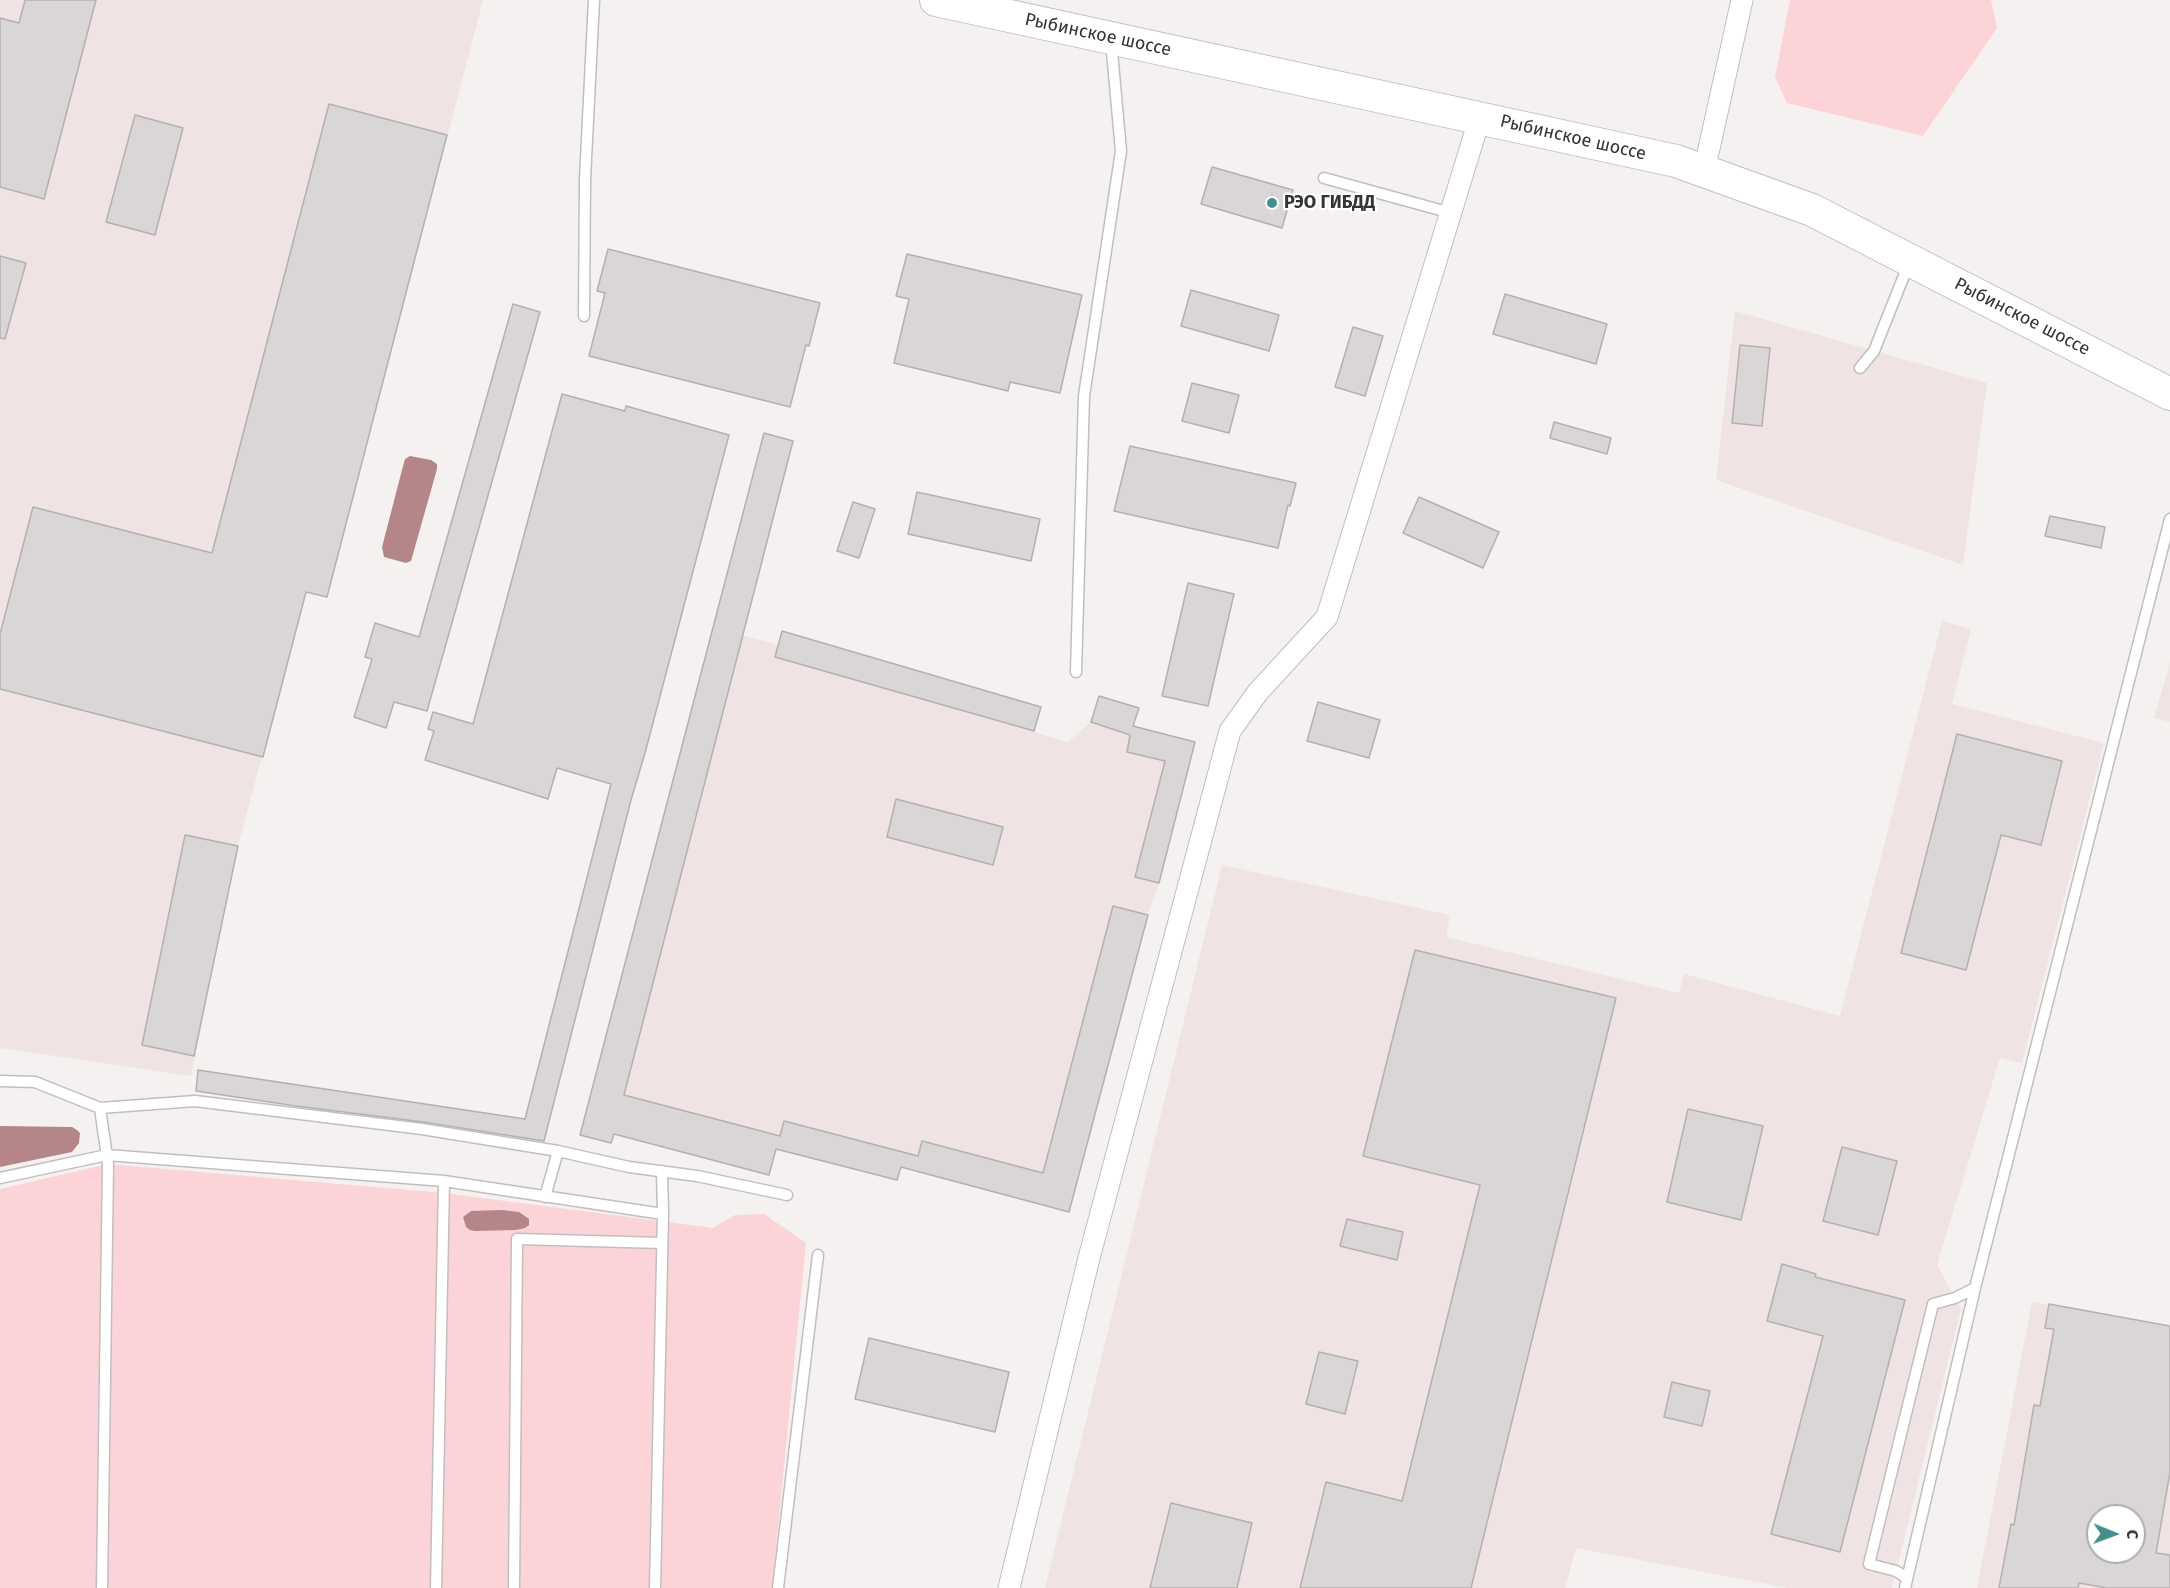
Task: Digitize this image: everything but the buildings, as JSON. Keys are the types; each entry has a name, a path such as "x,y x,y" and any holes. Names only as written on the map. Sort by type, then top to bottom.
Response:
{"main road":[{"name":"Рыбинское шоссе","path":"936,0 1676,161 1812,210 2170,394"}],"street":[{"path":"1704,171 1742,0"},
{"path":"1009,1588 1089,1258 1230,731 1258,692 1327,617 1480,117"}],"lane":[{"path":"584,316 585,179 594,0"},
{"path":"1076,672 1084,396 1121,151 1111,38"},
{"path":"1324,178 1450,213"},
{"path":"1860,369 1874,351 1910,259"},
{"path":"1906,1583 1975,1288 2170,519"},
{"path":"0,1081 35,1082 100,1108 195,1101 422,1129 558,1151 629,1167 697,1176 787,1196"},
{"path":"100,1108 107,1155 102,1588"},
{"path":"545,1197 558,1151"},
{"path":"0,1178 107,1155 444,1181 663,1214"},
{"path":"654,1588 663,1214 662,1171"},
{"path":"436,1588 444,1181"},
{"path":"514,1588 517,1239 662,1243"},
{"path":"778,1588 818,1255"},
{"path":"1906,1583 1896,1570 1869,1564 1933,1304 1955,1298 1975,1288"}],"shaded area":[{"path":"0,0 483,0 327,597 306,592 238,846 191,1076 0,1048"},
{"path":"1790,0 1991,0 1997,28 1923,136 1787,103 1775,77"},
{"path":"1735,311 1987,383 1963,565 1716,480"},
{"path":"410,456 431,460 437,464 437,469 411,561 406,563 384,557 382,547 405,459"},
{"path":"1942,621 1971,629 1952,704 2104,743 2022,1063 2000,1058 1937,1265 1961,1309 1892,1588 1789,1588 1576,1548 1565,1588 1045,1588 1222,865 1450,915 1446,937 1679,993 1684,974 1840,1016"},
{"path":"742,635 778,645 775,657 1068,742 1091,722 1130,735 1133,726 1195,742 1069,1212 914,1170 917,1156 784,1121 780,1136 624,1095"},
{"path":"2170,662 2170,722 2154,718"},
{"path":"0,1126 72,1127 80,1133 79,1143 72,1152 0,1167"},
{"path":"108,1164 444,1193 713,1228 735,1215 764,1214 806,1243 772,1588 0,1588 0,1189"},
{"path":"471,1211 519,1212 529,1219 529,1225 515,1230 475,1231 466,1227 463,1217"},
{"path":"2032,1302 2170,1326 2170,1588 1977,1588"}],"place":[{"name":"РЭО ГИБДД","path":"1272,203"}]}
